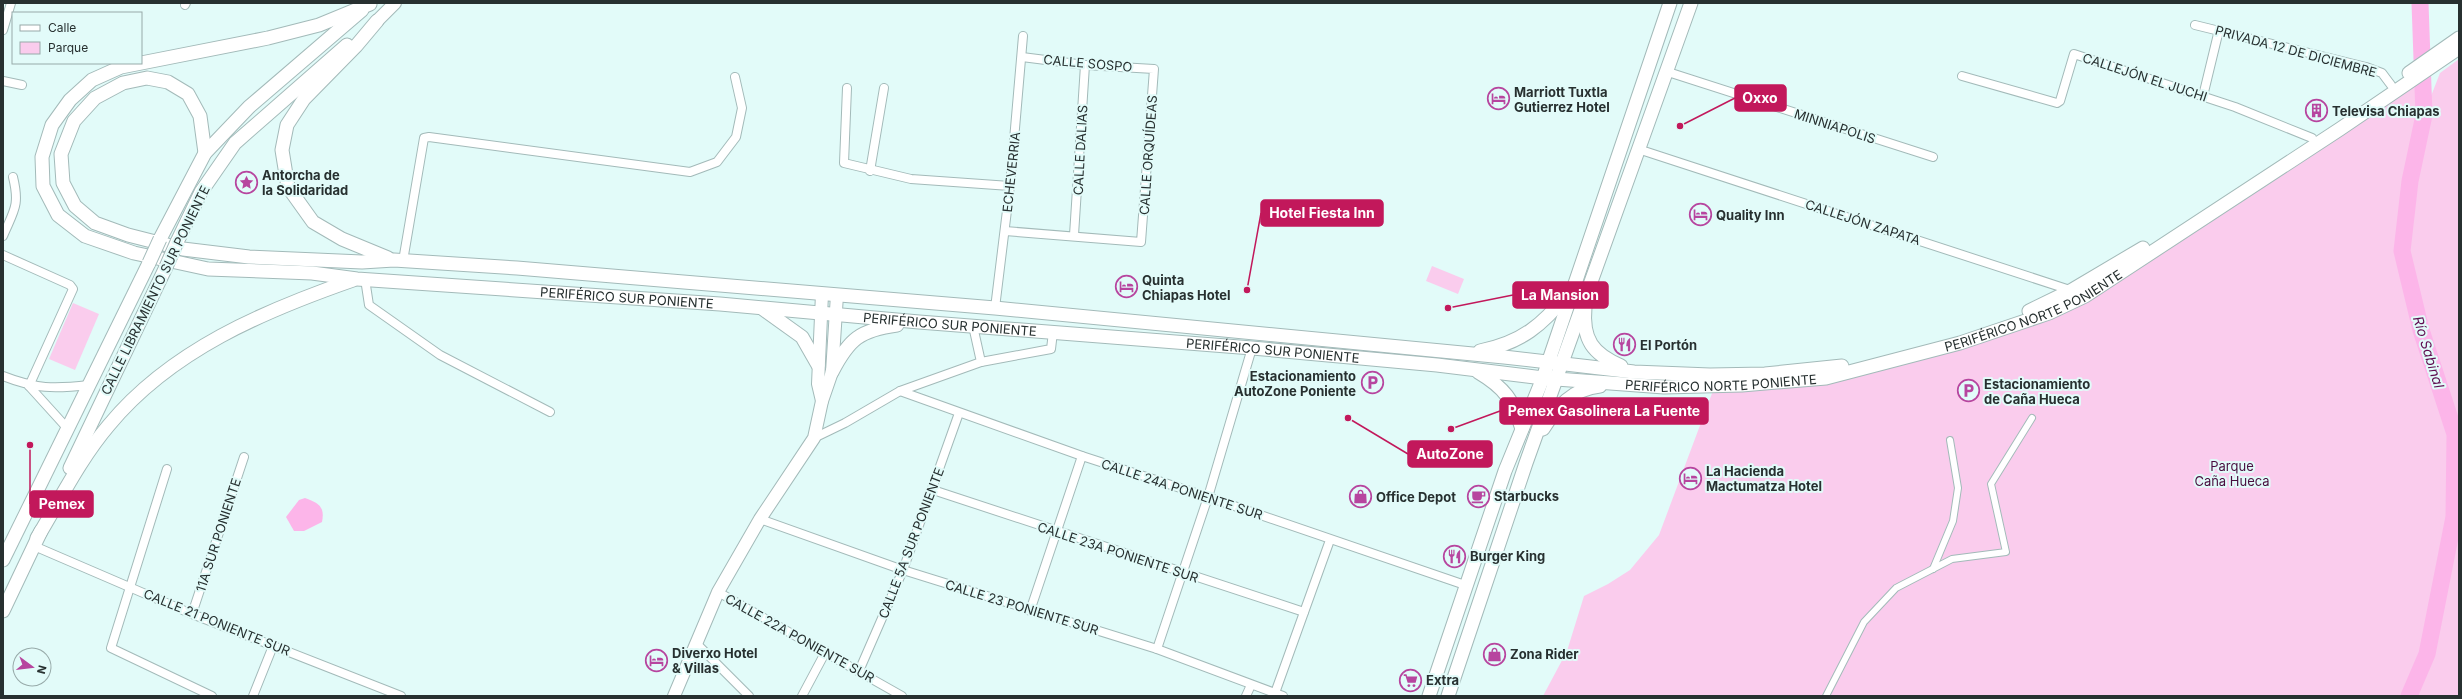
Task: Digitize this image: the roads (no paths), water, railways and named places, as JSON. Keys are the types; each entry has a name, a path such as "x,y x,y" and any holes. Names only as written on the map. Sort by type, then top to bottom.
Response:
{"main road":[{"name":"CALLE LIBRAMIENTO SUR PONIENTE","path":"3,560 160,239 205,152 249,107 369,3"},
{"name":"PERIFÉRICO SUR PONIENTE","path":"142,63 268,38 319,25 369,3"},
{"path":"395,3 377,21 356,46 304,99 287,125 282,150 288,187 313,222 342,239 399,261"},
{"path":"1448,696 1531,448 1549,379 1548,363 1641,93 1670,3"},
{"path":"1429,696 1465,585 1522,429 1549,379 1562,364 1692,3"},
{"name":"CALLE LIBRAMIENTO SUR PONIENTE","path":"3,611 201,192 235,143 321,66 377,21"},
{"name":"PERIFÉRICO NORTE PONIENTE","path":"1549,379 1664,387 1726,385 1826,378 1960,343 2049,313 2085,296 2412,76 2430,63 2459,38"},
{"name":"PERIFÉRICO NORTE PONIENTE","path":"2430,63 2459,48"},
{"name":"PERIFÉRICO SUR PONIENTE","path":"136,64 121,67 92,80 70,100 52,125 42,157 43,186 58,215 85,236 134,253 208,269 312,273 361,279 761,308 1278,350 1473,369 1549,379"},
{"name":"PERIFÉRICO NORTE PONIENTE","path":"1548,363 1634,372 1718,375 1826,369 1881,358 1965,334 2039,308 2072,290 2135,253 2392,86 2412,76"},
{"path":"205,152 200,116 188,94 168,82 147,78 123,83 95,98 74,121 61,154 63,182 75,206 95,223 128,235 183,249 249,257 362,262 399,261"},
{"name":"PERIFÉRICO SUR PONIENTE","path":"399,261 995,308 1548,363"},
{"path":"36,542 79,467 109,425 142,390 188,354 239,326 361,279"},
{"path":"1466,354 1515,341 1549,317 1574,285"},
{"path":"822,294 818,365 818,384 822,401"},
{"path":"1586,294 1584,314 1590,344 1597,354 1606,360 1634,372"},
{"path":"832,372 837,295"},
{"path":"761,308 802,337 818,365"},
{"path":"674,696 718,592 760,519 814,438 822,401 832,372 842,352 856,337 876,328 919,322"},
{"path":"1226,346 1228,330"},
{"path":"1278,350 1287,345 1292,337"},
{"path":"1473,369 1503,390 1515,408 1522,429"},
{"path":"1531,448 1553,414 1566,400 1581,391 1616,384"}],"street":[{"path":"3,30 11,3"},
{"name":"PRIVADA 12 DE DICIEMBRE","path":"2195,25 2366,66 2382,73 2392,86"},
{"path":"2203,96 2220,30"},
{"name":"ECHEVERRIA","path":"995,308 1010,186 1023,36"},
{"name":"CALLEJÓN EL JUCHI","path":"1962,76 2057,103 2060,101 2074,54 2203,96 2312,138"},
{"name":"CALLE SOSPO","path":"1022,57 1085,65 1154,69"},
{"name":"CALLE DALIAS","path":"1074,235 1085,65"},
{"name":"CALLE ORQUÍDEAS","path":"1074,235 1141,242 1154,69"},
{"name":"MINNIAPOLIS","path":"1668,72 1933,157"},
{"path":"399,261 424,138 429,137 690,172 718,162 736,136 742,108 735,77"},
{"path":"3,81 22,85"},
{"path":"847,88 844,163 870,171 911,179 1010,186"},
{"path":"870,171 884,88"},
{"name":"CALLEJÓN ZAPATA","path":"1640,150 2072,290 2085,296"},
{"path":"3,236 17,204 18,197 13,177"},
{"path":"1005,231 1074,235"},
{"path":"3,256 70,285 73,289 29,386"},
{"path":"361,279 369,305 440,355 550,412"},
{"path":"973,326 981,362"},
{"path":"814,438 845,423 900,391 981,362 1051,349 1053,332"},
{"path":"1157,649 1208,496 1252,348"},
{"path":"3,376 29,386 58,388 89,385"},
{"path":"29,386 68,429"},
{"name":"CALLE 24A PONIENTE SUR","path":"900,391 1082,456 1208,496 1330,540 1465,585"},
{"name":"CALLE 5A SUR PONIENTE","path":"859,671 902,570 933,490 959,413"},
{"path":"1826,696 1864,622 1896,588 1952,559 2006,552 1991,484 2032,418"},
{"path":"1933,569 1952,521 1958,488 1950,440"},
{"path":"1030,611 1082,456"},
{"name":"11A SUR PONIENTE","path":"192,614 244,457"},
{"path":"166,469 111,648 212,696"},
{"name":"CALLE 23A PONIENTE SUR","path":"933,490 1056,533 1304,612"},
{"name":"CALLE 23 PONIENTE SUR","path":"760,519 902,570 1030,611 1157,649 1251,685 1279,694"},
{"path":"1279,694 1304,612 1330,540"},
{"name":"CALLE 21 PONIENTE SUR","path":"36,542 192,614 401,696"},
{"name":"CALLE 22A PONIENTE SUR","path":"718,592 826,651 902,696"},
{"path":"697,644 749,696"},
{"path":"253,696 273,646"},
{"path":"802,696 826,651"},
{"path":"1246,696 1251,685"}],"waterway":[{"name":"Río Sabinal","path":"2409,696 2427,654 2454,517 2455,434 2421,330 2402,251 2410,181 2424,115 2420,3"}],"place":[{"name":"Marriott Tuxtla Gutierrez Hotel","path":"1498,99"},
{"name":"Televisa Chiapas","path":"2316,111"},
{"name":"Oxxo","path":"1680,126"},
{"name":"Antorcha de la Solidaridad","path":"246,182"},
{"name":"Quality Inn","path":"1701,215"},
{"name":"Quinta Chiapas Hotel","path":"1126,287"},
{"name":"Hotel Fiesta Inn","path":"1247,290"},
{"name":"La Mansion","path":"1448,308"},
{"name":"El Portón","path":"1624,345"},
{"name":"Estacionamiento AutoZone Poniente","path":"1372,383"},
{"name":"Estacionamiento de Caña Hueca","path":"1969,391"},
{"name":"AutoZone","path":"1348,418"},
{"name":"Pemex Gasolinera La Fuente","path":"1451,429"},
{"name":"Pemex","path":"30,445"},
{"name":"La Hacienda Mactumatza Hotel","path":"1691,478"},
{"name":"Starbucks","path":"1478,496"},
{"name":"Office Depot","path":"1360,497"},
{"name":"Burger King","path":"1455,556"},
{"name":"Zona Rider","path":"1495,654"},
{"name":"Diverxo Hotel & Villas","path":"656,660"},
{"name":"Extra","path":"1411,680"}],"park label":[{"name":"Parque Caña Hueca","path":"2232,474"}]}
